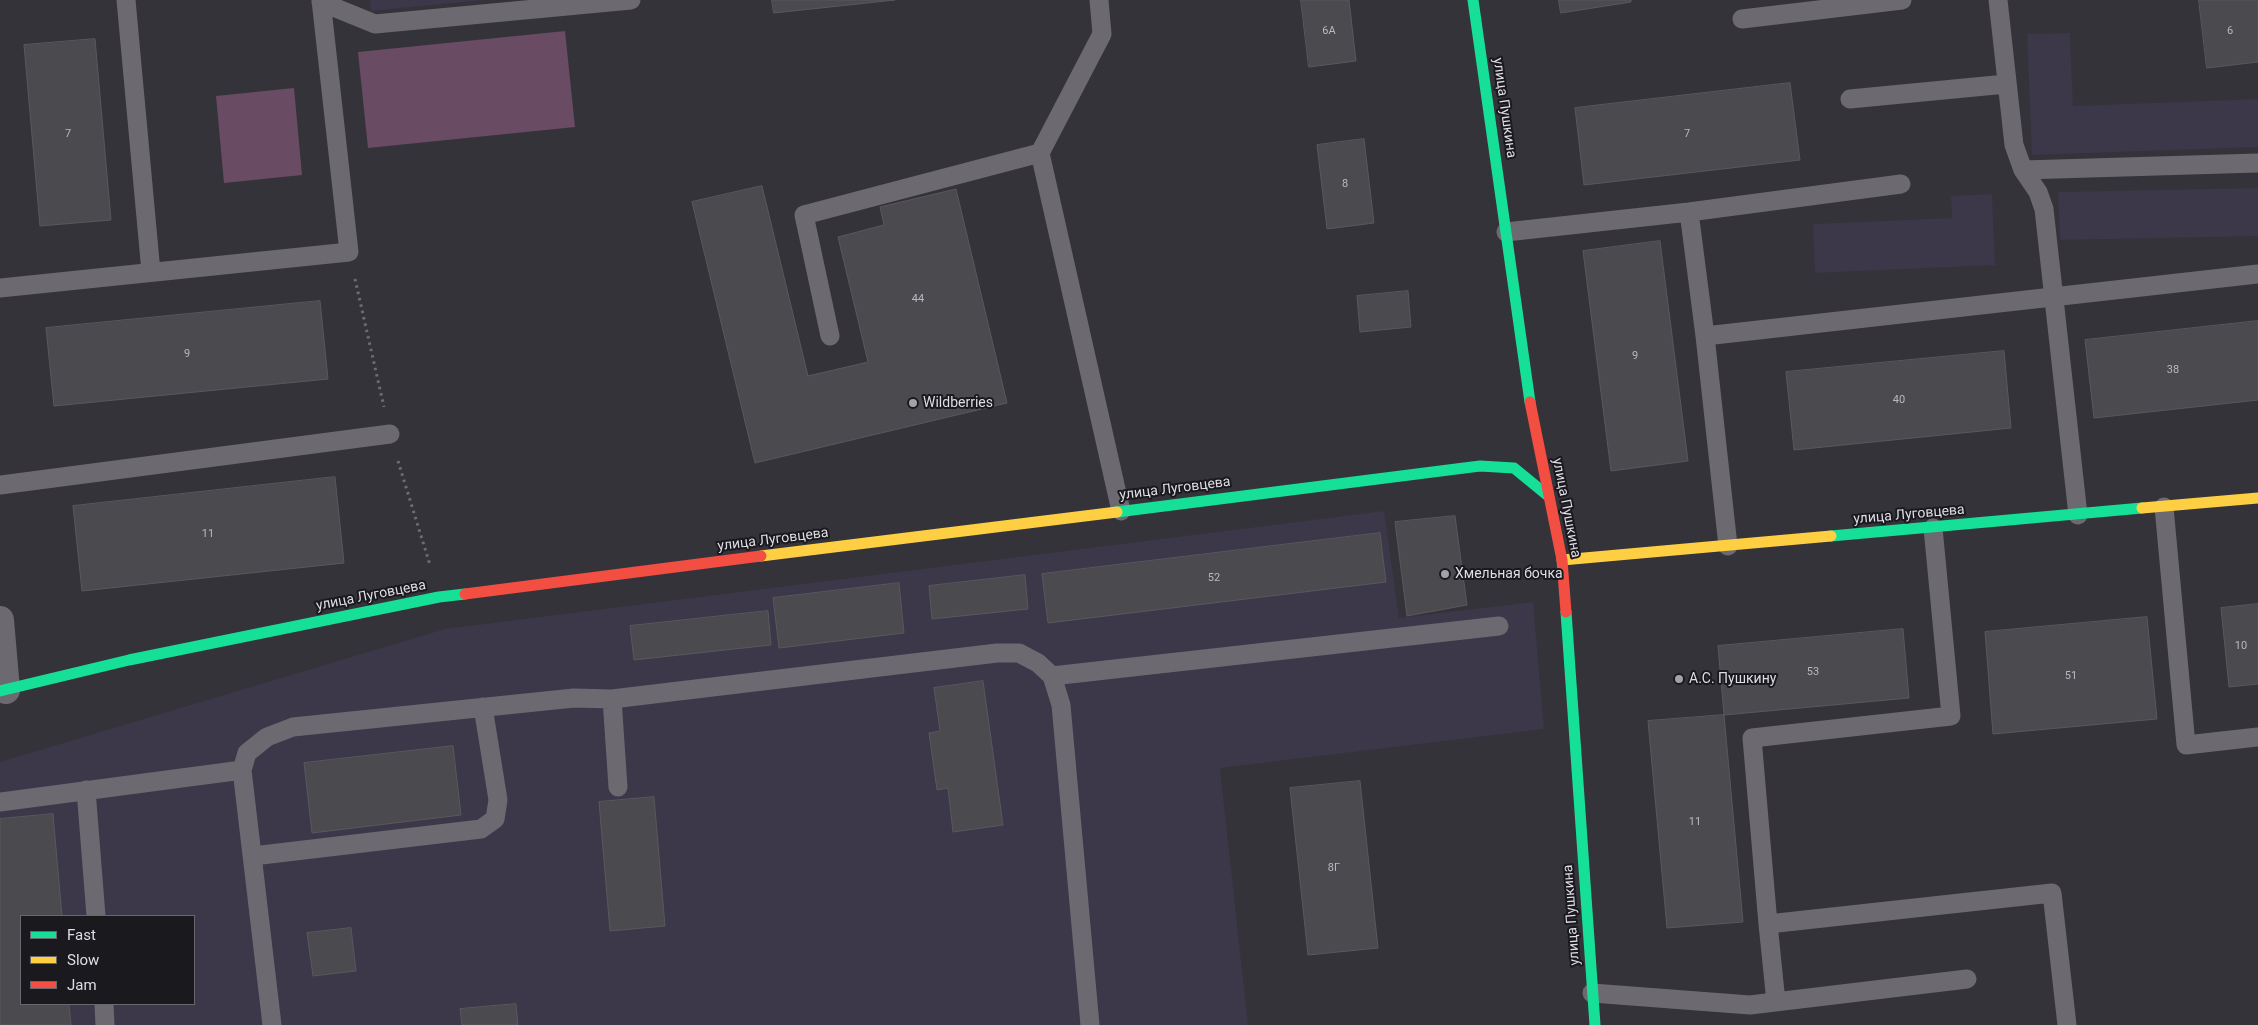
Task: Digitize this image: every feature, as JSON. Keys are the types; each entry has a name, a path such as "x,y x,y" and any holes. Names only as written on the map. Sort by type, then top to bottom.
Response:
{"street":[{"name":"улица Пушкина","path":"1473,0 1531,407 1547,495 1562,560 1595,1025"},
{"name":"улица Луговцева","path":"3,690 129,660 440,597 1480,466 1514,468 1547,495"},
{"name":"улица Луговцева","path":"1562,560 2258,498"},
{"path":"0,620 3,690"}],"lane":[{"path":"126,0 151,272"},
{"path":"0,288 349,252 321,1 375,24 631,0"},
{"path":"1099,0 1102,34 1040,153 1121,511"},
{"path":"1742,19 1902,0"},
{"path":"1998,0 2014,145 2023,170 2038,192 2044,209 2078,515"},
{"path":"1850,99 2006,84"},
{"path":"830,336 804,215 1040,153"},
{"path":"2023,170 2258,163"},
{"path":"1506,232 1689,212 1901,184"},
{"path":"1689,212 1705,336 1728,546"},
{"path":"1705,336 2258,274"},
{"path":"0,486 390,434"},
{"path":"2164,507 2186,745 2258,737"},
{"path":"1776,1002 1752,738 1951,716 1933,528"},
{"path":"1052,676 1499,626"},
{"path":"272,1025 242,770 247,752 267,737 293,727 574,698 612,699 997,653 1019,653 1038,663 1052,676 1061,705 1090,1025"},
{"path":"612,699 618,787"},
{"path":"253,856 480,829 495,819 498,800 483,707"},
{"path":"0,802 242,770"},
{"path":"86,790 96,915"},
{"path":"1768,924 2052,894 2067,1025"},
{"path":"1592,993 1750,1005 1967,979"},
{"path":"104,1005 105,1025"}],"path":[{"path":"349,252 390,434 440,597"}],"shaded area":[{"path":"370,0 484,0 371,11"},
{"path":"565,31 575,127 368,148 358,52"},
{"path":"2070,33 2073,106 2258,99 2258,147 2032,155 2027,34"},
{"path":"294,88 302,175 224,183 216,96"},
{"path":"2258,188 2258,236 2060,240 2058,192"},
{"path":"1992,194 1995,265 1815,273 1813,224 1952,218 1951,196"},
{"path":"1384,511 1399,618 1533,602 1544,729 1220,768 1248,1025 0,1025 0,762 445,629"}],"building":[{"path":"772,0 895,0 774,13"},
{"path":"1301,0 1349,0 1356,61 1309,67"},
{"path":"1559,0 1631,0 1631,2 1561,13"},
{"path":"2199,0 2258,0 2258,62 2207,68"},
{"path":"95,39 111,220 40,226 24,45"},
{"path":"1790,83 1800,160 1584,185 1575,108"},
{"path":"1364,139 1374,223 1327,229 1317,145"},
{"path":"762,186 808,376 868,362 838,237 884,225 880,207 956,189 1007,403 755,463 692,202"},
{"path":"1660,241 1688,461 1611,471 1583,251"},
{"path":"1408,291 1411,327 1360,332 1357,296"},
{"path":"320,301 328,379 54,406 46,328"},
{"path":"2258,321 2258,400 2094,418 2085,340"},
{"path":"2004,351 2011,428 1794,450 1786,372"},
{"path":"335,477 344,563 82,591 73,506"},
{"path":"1455,516 1467,605 1407,616 1395,522"},
{"path":"1380,533 1386,582 1048,623 1042,574"},
{"path":"1025,575 1028,609 932,619 929,586"},
{"path":"899,583 904,633 779,648 773,598"},
{"path":"2258,604 2258,684 2229,687 2221,608"},
{"path":"768,611 771,645 634,660 630,626"},
{"path":"2147,617 2157,719 1993,734 1985,632"},
{"path":"1903,629 1909,698 1724,715 1718,646"},
{"path":"983,681 1003,825 953,832 948,788 937,790 929,733 940,731 934,688"},
{"path":"1724,715 1743,922 1667,928 1648,721"},
{"path":"453,746 461,815 312,833 304,763"},
{"path":"1360,781 1378,948 1308,955 1290,788"},
{"path":"654,797 665,926 610,931 599,802"},
{"path":"53,814 62,915 20,915 20,1005 69,1005 71,1025 0,1025 0,819"},
{"path":"351,928 356,971 313,976 307,933"},
{"path":"516,1004 518,1025 462,1025 460,1009"}],"traffic: fast":[{"path":"1473,0 1530,402"},
{"path":"1117,512 1480,466 1514,468 1547,495"},
{"path":"1831,536 2142,508"},
{"path":"0,691 129,660 439,597 465,594"},
{"path":"1566,612 1595,1025"}],"traffic: slow":[{"path":"2142,508 2258,498"},
{"path":"761,556 1117,512"},
{"path":"1562,560 1831,536"}],"traffic: jam":[{"path":"1530,402 1562,560 1566,612"},
{"path":"465,594 761,556"}],"place":[{"name":"Wildberries","path":"913,403"},
{"name":"Хмельная бочка","path":"1445,574"},
{"name":"А.С. Пушкину","path":"1679,679"}]}
